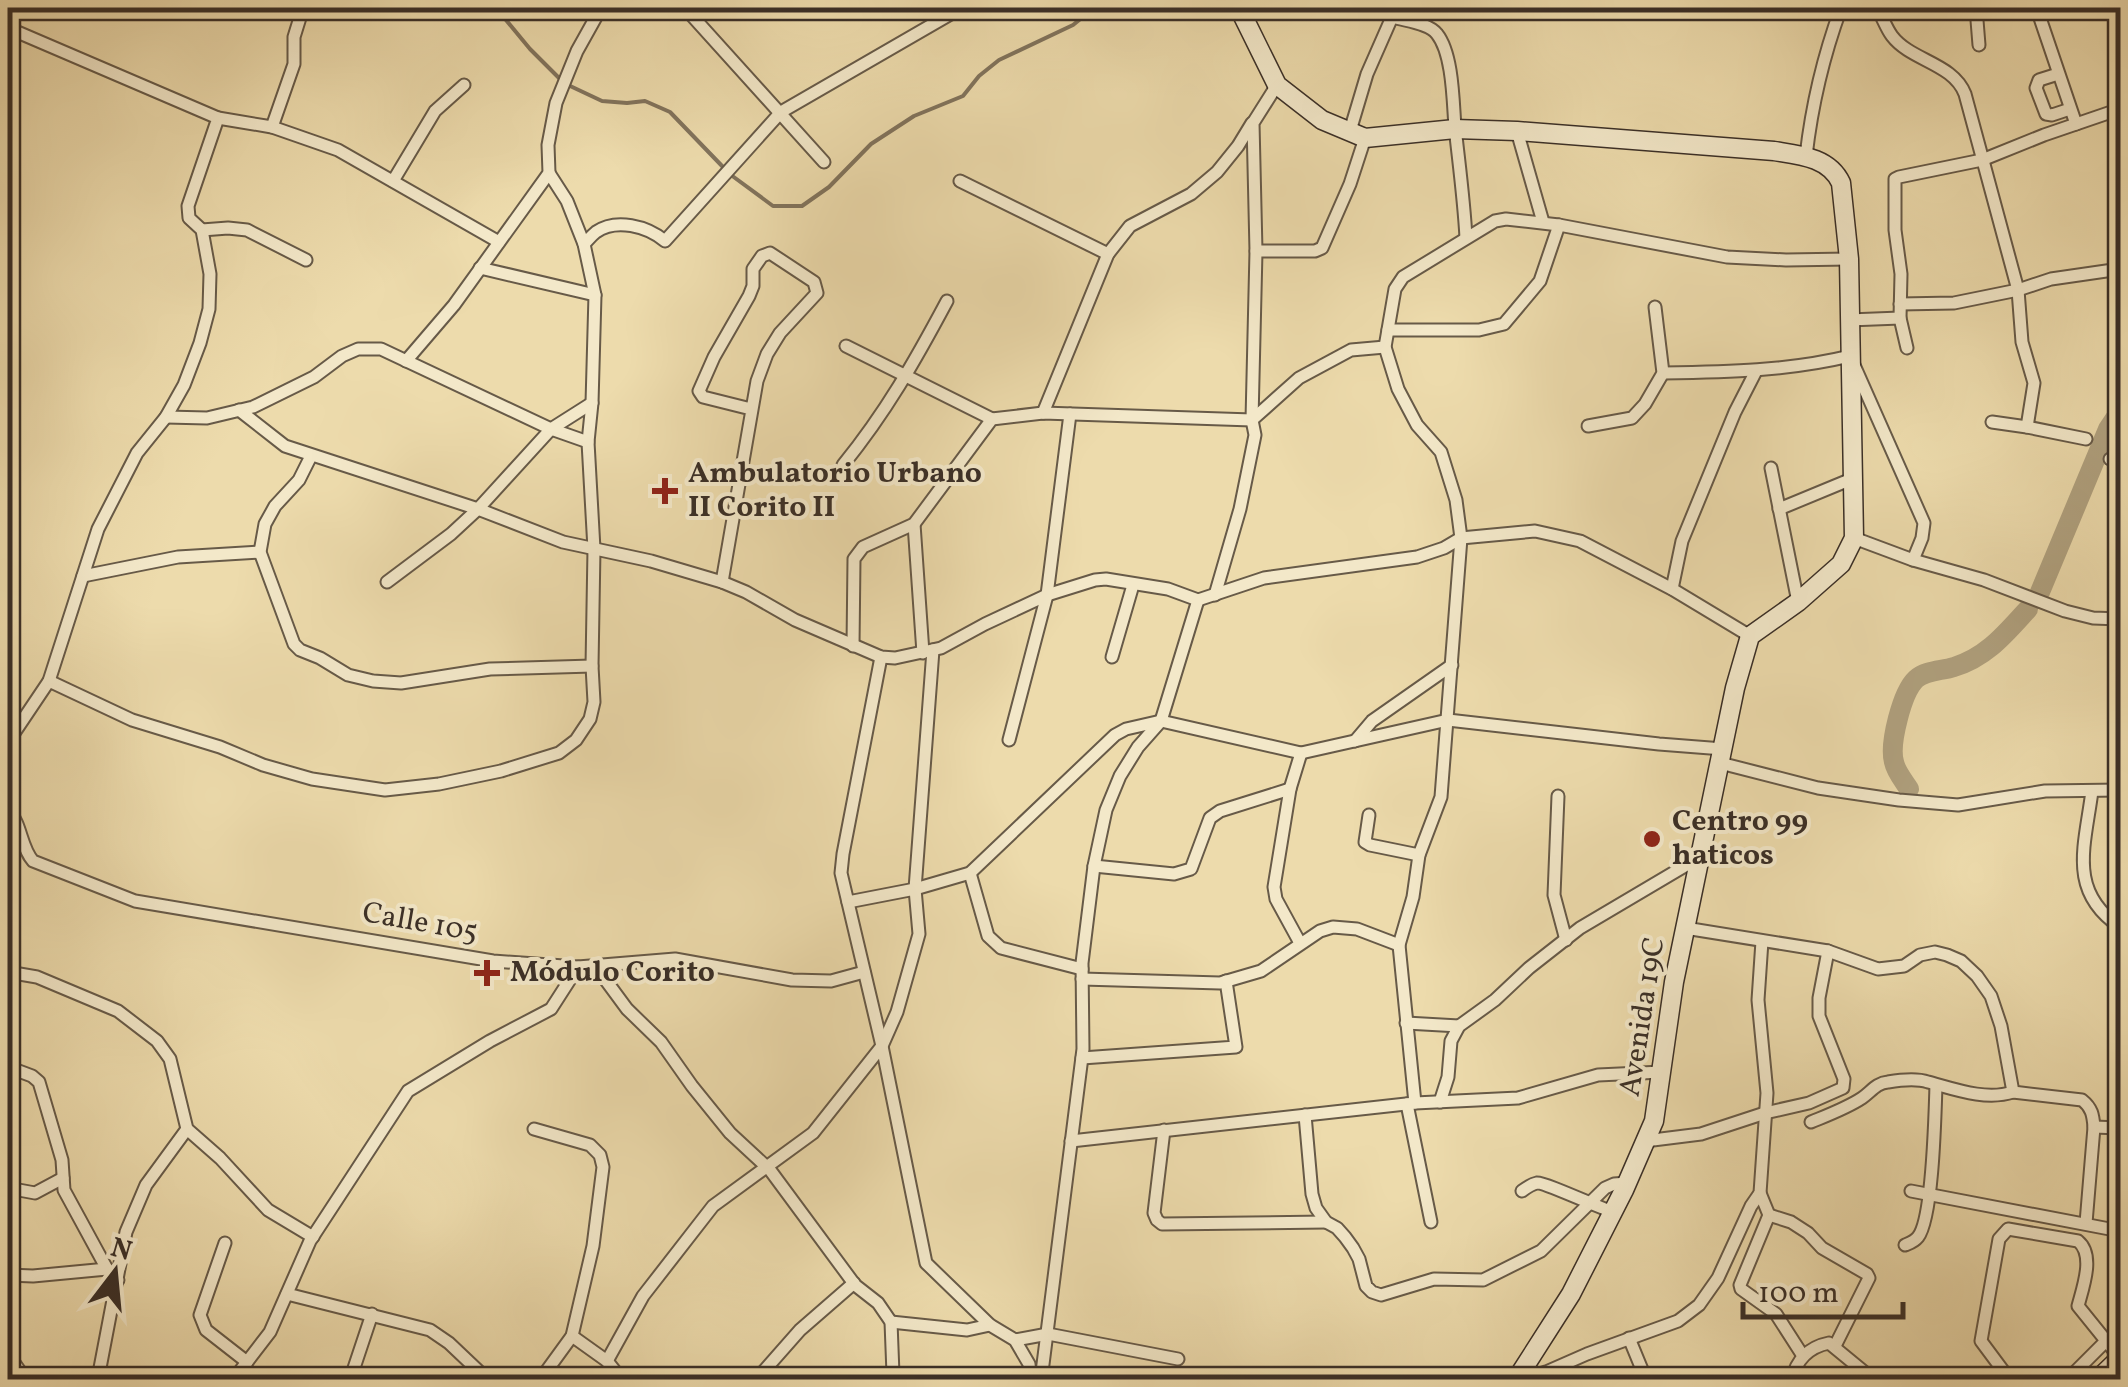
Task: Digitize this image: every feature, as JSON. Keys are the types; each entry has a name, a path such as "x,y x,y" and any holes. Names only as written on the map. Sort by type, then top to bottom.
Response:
{"street":[{"path":"272,126 294,64 294,37 303,8"},
{"path":"48,680 132,720 264,765 312,779 385,790 501,771 559,753 576,740 590,720 594,702 594,548 588,442 595,295 584,244 567,201 549,173 548,145 556,103 577,51 601,8"},
{"path":"685,8 824,162"},
{"path":"584,244 598,230 620,225 642,227 665,241 781,112 962,8"},
{"path":"239,410 285,446 478,509 563,542 651,561 722,582 881,658 928,651 1047,595 1094,580 1168,589 1198,600 1264,578 1417,557 1462,538 1535,531 1580,541 1750,636 1798,602 1841,564 1854,538 1854,478 1849,259 1837,174 1806,156 1774,151 1517,131 1456,129 1358,135 1322,120 1277,85 1239,8"},
{"path":"1806,156 1812,107 1840,8"},
{"path":"1877,8 1892,37 1960,82 2018,290 2022,342 2034,384 2027,427"},
{"path":"1976,8 1979,44"},
{"path":"2048,8 2040,18 2076,124"},
{"path":"1256,251 1322,248 1350,184 1367,74 1394,12 1431,29 1443,46 1452,81 1466,238"},
{"path":"8,28 218,118 272,126 338,150 499,242"},
{"path":"2058,74 2039,80 2036,88 2046,114 2070,108"},
{"path":"392,181 435,111 464,85"},
{"path":"1043,414 1108,254 1130,226 1191,194 1217,172 1277,85"},
{"path":"1907,348 1900,311 1895,179 1982,160 2120,109"},
{"path":"8,742 48,680 98,528 137,453 166,417 184,385 210,309 206,244 202,230 190,218 188,206 218,118"},
{"path":"1215,595 1240,509 1255,435 1252,123"},
{"path":"1517,131 1543,222"},
{"path":"406,362 454,306 549,173"},
{"path":"960,181 1108,254"},
{"path":"1431,1222 1411,1104 1399,945 1419,855 1441,797 1462,538 1456,500 1441,452 1410,413 1385,347 1395,289 1403,277 1494,220 1506,219 1558,224 1727,257 1849,259"},
{"path":"1388,330 1479,330 1504,324 1540,281 1558,224"},
{"path":"202,230 247,230 306,260"},
{"path":"722,582 757,380 767,354 787,324 817,293 814,282 770,254 762,256 753,269 749,296 699,391 703,397 751,408"},
{"path":"480,268 595,295"},
{"path":"1849,320 2120,269"},
{"path":"843,465 874,427 947,301"},
{"path":"1588,426 1632,418 1663,372 1655,306"},
{"path":"846,346 992,418 1070,414 1252,420 1299,378 1352,350 1385,347"},
{"path":"166,417 207,418 254,406 314,378 342,356 358,349 381,349 551,429 588,442"},
{"path":"1663,372 1756,371 1850,356"},
{"path":"1850,356 1924,522 1912,560"},
{"path":"1672,589 1682,542 1734,412 1756,371"},
{"path":"387,582 478,509 551,429 592,403"},
{"path":"1008,740 1047,595 1070,414"},
{"path":"853,646 854,559 858,552 914,524 992,418"},
{"path":"1992,422 2086,439"},
{"path":"311,456 299,480 275,506 265,524 260,552 294,644 300,650 348,675 402,683 490,668 592,666"},
{"path":"1771,468 1798,602"},
{"path":"1779,508 1854,478"},
{"path":"607,1361 643,1296 713,1206 814,1133 882,1046 898,1012 919,934 914,889 928,651 914,524"},
{"path":"1854,538 2065,611 2093,618 2120,618"},
{"path":"83,576 178,557 260,552"},
{"path":"1112,658 1133,585"},
{"path":"1041,1380 1082,1058 1082,974 1094,866 1106,810 1120,776 1138,747 1162,721 1198,600"},
{"name":"Avenida 19C","path":"1519,1380 1571,1294 1654,1121 1674,982 1735,688 1750,636"},
{"path":"881,658 843,854 848,902 926,1263 990,1326 1015,1340 1030,1364 1032,1380"},
{"path":"1355,741 1372,721 1452,665"},
{"path":"848,902 970,873 1114,735 1126,728 1162,721 1300,753 1448,720 1660,744 1721,756 1818,788 1958,805 2045,791 2120,790"},
{"path":"1300,753 1274,886 1276,899 1300,943"},
{"path":"1094,866 1174,874 1191,869 1210,818 1220,811 1290,790"},
{"path":"2092,791 2084,858 2086,890 2106,917 2120,927"},
{"path":"1558,796 1554,895 1566,940"},
{"name":"Calle 105","path":"8,810 33,861 135,901 493,961 578,968 675,959 792,980 830,981 864,972"},
{"path":"1368,815 1365,842 1419,855"},
{"path":"1440,1102 1448,1077 1451,1041 1459,1026 1580,928 1700,857"},
{"path":"970,873 988,936 1001,948 1082,974 1220,983 1261,972 1320,930 1333,928 1357,929 1399,945"},
{"path":"1686,928 1828,951 1878,969 1904,966 1920,955 1935,952 1960,962 1977,976 1991,996 2001,1026 2013,1092"},
{"path":"1762,940 1758,1000 1766,1093 1760,1194 1769,1215 1740,1289 1776,1314 1802,1356"},
{"path":"1645,1142 1701,1134 1809,1103 1844,1088 1819,1016 1828,951"},
{"path":"596,967 627,1009 661,1042 730,1133 766,1166 854,1283 878,1303 891,1322 894,1378"},
{"path":"233,1380 270,1332 312,1237 408,1091 490,1040 551,1009 578,968"},
{"path":"8,972 37,977 118,1011 157,1041 170,1059 187,1129 268,1210 312,1237"},
{"path":"1082,1058 1236,1047 1226,981"},
{"path":"1406,1023 1459,1026"},
{"path":"8,1067 39,1082 62,1160 64,1190 107,1268 118,1280"},
{"path":"1072,1140 1411,1104 1518,1098 1598,1075 1662,1072"},
{"path":"1812,1122 1860,1099 1881,1083 1917,1080 1995,1095 2013,1092 2082,1100 2092,1113 2094,1127 2086,1224"},
{"path":"1905,1245 1916,1240 1921,1232 1929,1196 1936,1086"},
{"path":"1305,1115 1316,1208 1353,1248 1366,1286 1382,1295 1434,1279 1483,1280 1541,1252 1605,1188 1627,1183"},
{"path":"2094,1127 2120,1128"},
{"path":"90,1380 101,1374 126,1232 146,1185 187,1129"},
{"path":"534,1129 590,1145 600,1155 603,1167 593,1246 572,1336 540,1380"},
{"path":"1164,1130 1154,1213 1162,1224 1326,1222"},
{"path":"8,1188 35,1193 64,1178"},
{"path":"1522,1191 1534,1183 1544,1184 1613,1212"},
{"path":"1911,1192 2120,1230"},
{"path":"1519,1380 1678,1321 1699,1305 1718,1278 1750,1206 1760,1194"},
{"path":"1769,1215 1790,1222 1822,1248 1867,1274 1869,1278 1835,1346"},
{"path":"2010,1380 1981,1341 1999,1239 2008,1229 2084,1246 2085,1283 2078,1306 2120,1358 2104,1378"},
{"path":"225,1242 200,1315 206,1330 247,1362"},
{"path":"8,1275 107,1268"},
{"path":"759,1378 800,1330 854,1283"},
{"path":"287,1294 430,1330 488,1380"},
{"path":"350,1380 372,1314"},
{"path":"891,1322 967,1330 990,1326"},
{"path":"1015,1340 1048,1334 1178,1359"},
{"path":"572,1336 607,1361 622,1380"},
{"path":"1630,1338 1643,1372 1641,1380"},
{"path":"2067,1380 2106,1340"},
{"path":"1792,1380 1802,1356 1823,1344 1835,1346 1874,1380"},
{"path":"8,1354 26,1380"},
{"path":"1849,1380 1860,1370"}],"waterway":[{"path":"496,8 561,80"},
{"path":"731,175 773,206 802,206 829,187 871,144 914,116 963,96 999,60 1073,25 1094,8"},
{"path":"568,85 602,101 645,101 670,112 723,167"},
{"path":"2040,592 2108,429 2120,411"},
{"path":"1909,789 1896,769 1893,743 1911,686 1924,674 1976,657 2028,609"}],"place":[{"name":"Ambulatorio Urbano II Corito II","path":"665,491"},
{"name":"Centro 99 haticos","path":"1652,839"},
{"name":"Módulo Corito","path":"487,973"}]}
